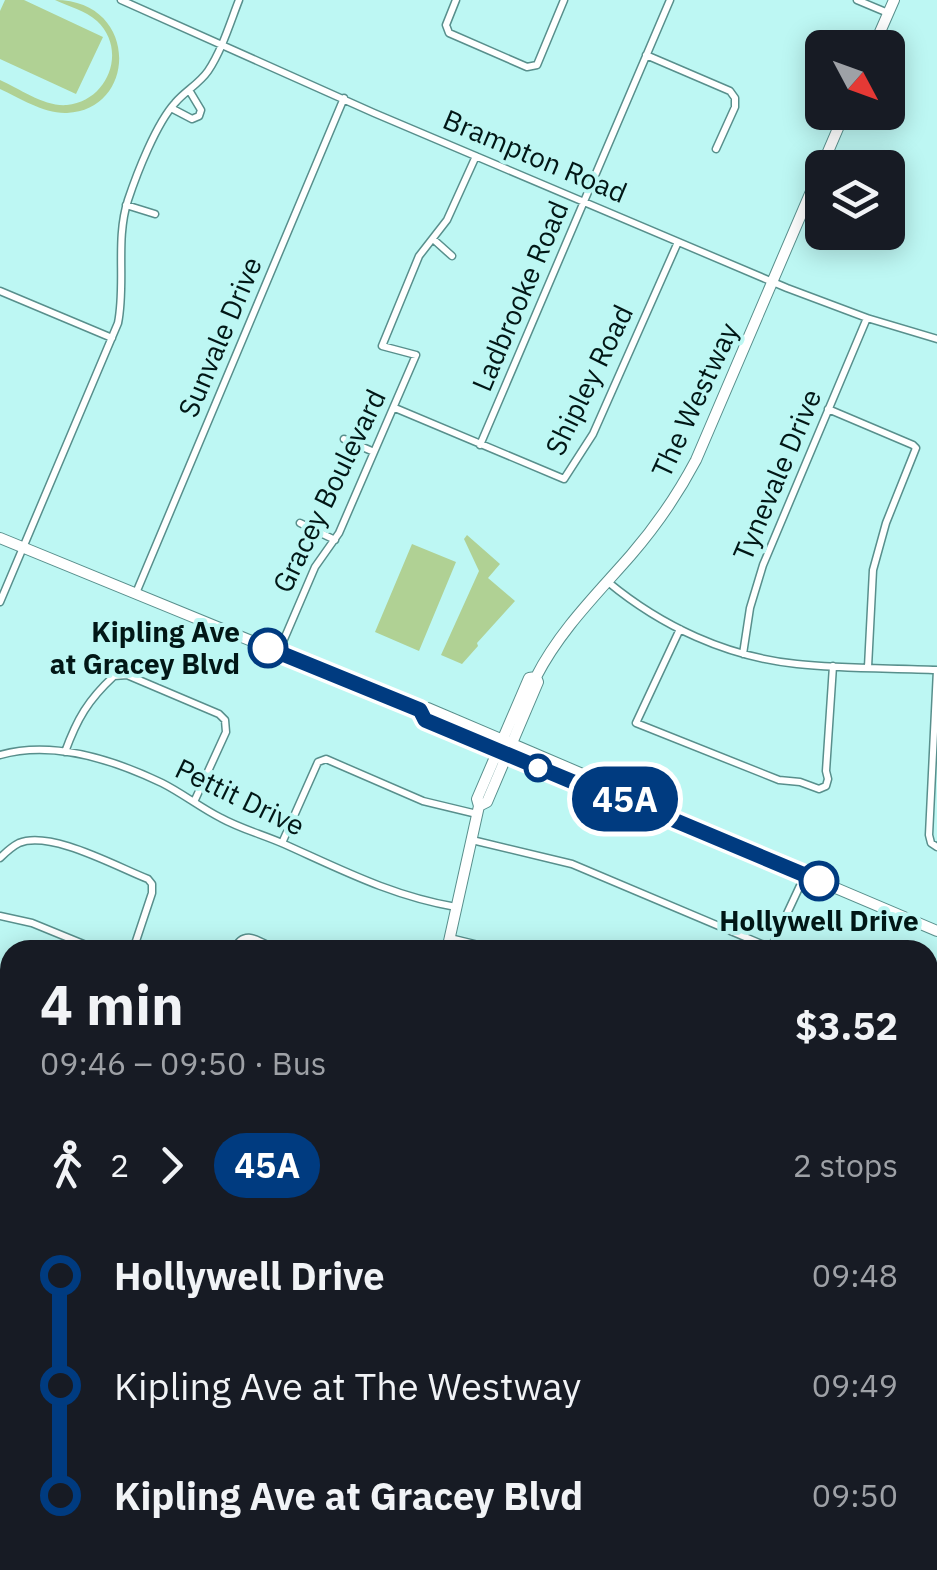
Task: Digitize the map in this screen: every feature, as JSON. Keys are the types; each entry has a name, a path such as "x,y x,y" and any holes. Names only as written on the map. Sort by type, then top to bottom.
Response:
{"main road":[{"path":"881,30 894,0"},
{"name":"The Westway","path":"450,940 478,810 477,799 505,747 528,678 536,676 559,637 654,526 689,472 837,130"},
{"path":"0,538 420,710 425,720 584,774 588,784 937,931"}],"street":[{"name":"Brampton Road","path":"121,0 773,282 937,340"},
{"path":"0,602 112,338 121,306 121,243 126,205 162,122 170,108 205,75 240,0"},
{"path":"456,0 446,25 449,32 528,67 541,58 564,0"},
{"name":"Ladbrooke Road","path":"480,444 670,0"},
{"path":"857,0 888,13"},
{"path":"646,55 730,91 735,98 734,106 716,149"},
{"path":"170,108 192,119 199,116 200,109 189,90"},
{"name":"Sunvale Drive","path":"136,593 344,98"},
{"name":"Gracey Boulevard","path":"278,652 315,568 335,540 416,355 382,346 419,256 446,220 476,156"},
{"path":"126,205 155,214"},
{"path":"432,239 452,256"},
{"name":"Shipley Road","path":"394,408 564,479 594,434 678,242"},
{"path":"0,291 112,338"},
{"name":"Tynevale Drive","path":"743,654 756,586 867,318"},
{"path":"828,409 916,448 886,522 873,570 868,667"},
{"path":"344,439 374,452"},
{"path":"300,523 335,540"},
{"path":"608,582 648,613 743,654 794,664 937,670 930,835 931,843 937,847"},
{"path":"680,629 636,723 779,780 819,789 826,786 828,779 834,666"},
{"path":"65,752 86,704 114,676 128,675 226,720 226,732 194,802"},
{"name":"Pettit Drive","path":"0,756 46,750 88,755 162,783 221,818 369,883 457,907"},
{"path":"282,843 318,762 326,760 423,801 478,810"},
{"path":"0,858 18,843 42,840 148,880 152,893 136,940"},
{"path":"472,840 572,864 750,940"},
{"path":"775,940 805,875"},
{"path":"0,916 73,940"}],"green space":[{"path":"5,0 24,0 103,37 76,94 0,59 0,11"},
{"path":"55,0 83,5 102,17 114,35 119,55 117,76 107,94 90,107 67,113 41,108 0,89 0,80 41,100 67,105 93,94 103,84 112,59 106,33 93,17"},
{"path":"467,535 500,564 488,578 515,601 462,664 441,655 479,571 464,539"},
{"path":"412,544 456,562 419,651 375,632"}],"bus line":[{"name":"45A","path":"268,648 420,710 425,720 819,881"}],"place":[{"name":"Kipling Ave at Gracey Blvd","path":"268,648"},
{"name":"Hollywell Drive","path":"819,881"}]}
